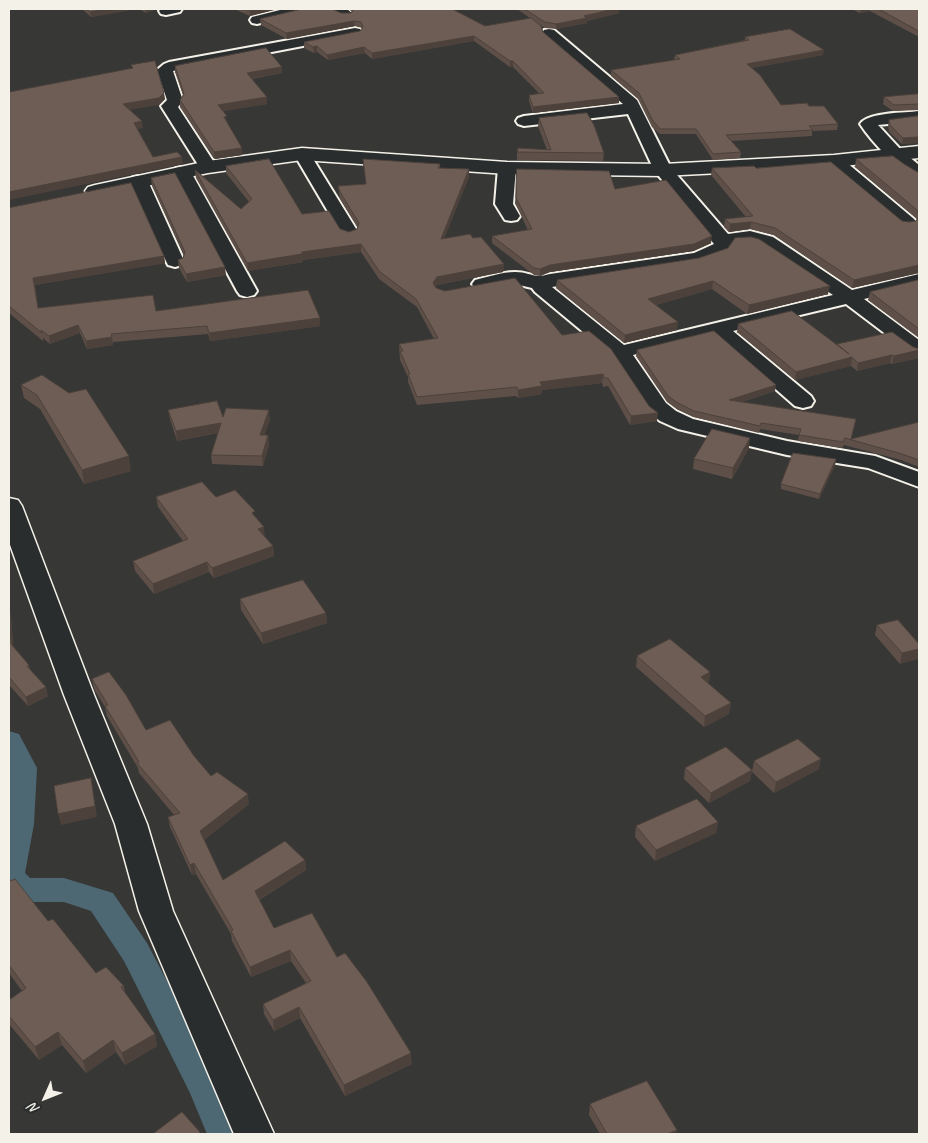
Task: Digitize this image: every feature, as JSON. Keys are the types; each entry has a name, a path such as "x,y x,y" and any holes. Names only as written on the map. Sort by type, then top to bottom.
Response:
{"main road":[{"path":"74,195 208,167 302,154 507,168 663,170 834,161 919,152"},
{"path":"9,506 79,695 131,824 156,911 254,1134"}],"street":[{"path":"258,20 299,9"},
{"path":"208,167 169,106 175,101 165,70 169,67 355,32"},
{"path":"462,288 515,278 543,284 550,280 698,258 719,250 724,245 723,240 663,170 634,108 549,33"},
{"path":"524,121 634,108"},
{"path":"919,116 874,121 868,124 896,155 919,173"},
{"path":"302,154 349,232"},
{"path":"834,161 908,223"},
{"path":"507,168 504,204 510,216"},
{"path":"182,172 248,291"},
{"path":"139,182 175,261"},
{"path":"723,240 750,237 766,241 848,296 910,334 919,350"},
{"path":"620,352 919,280"},
{"path":"543,284 542,288 546,292 620,352 658,408 677,420 787,448 875,463 919,480"},
{"path":"718,328 803,401"}],"building":[{"path":"87,9 106,9 90,12"},
{"path":"302,9 332,9 341,13 351,13 354,9 452,9 485,26 531,18 541,26 543,32 619,97 533,107 529,95 544,93 513,61 510,61 474,36 372,53 364,47 327,55 317,46 313,47 304,42 360,31 363,27 361,22 354,21 286,33 260,19"},
{"path":"525,9 614,9 584,16 587,18 556,24 545,22"},
{"path":"879,9 919,9 919,31"},
{"path":"790,29 824,50 747,64 760,75 781,105 807,103 809,106 824,106 838,124 809,126 813,130 726,135 741,152 713,154 696,129 660,129 653,121 639,93 611,70 680,59 675,55 749,40 745,37"},
{"path":"266,48 282,67 247,73 267,97 218,105 227,116 224,117 242,148 214,152 180,100 184,94 175,66"},
{"path":"155,61 164,93 159,98 123,104 142,121 134,123 153,157 177,152 182,157 9,192 9,92 133,68 131,65"},
{"path":"919,94 919,104 894,105 884,97"},
{"path":"587,113 594,125 604,153 517,152 518,148 551,150 539,118"},
{"path":"919,116 919,137 903,138 890,125 889,120"},
{"path":"893,156 919,173 919,215 917,210 856,159"},
{"path":"269,159 302,214 329,211 340,229 349,232 357,229 359,223 338,186 366,184 363,159 440,164 438,168 469,169 441,239 470,234 473,238 481,237 504,264 437,277 433,283 436,288 445,291 515,278 562,335 589,331 611,349 649,406 658,413 631,416 608,378 604,378 603,374 540,382 542,386 518,390 517,387 417,397 400,351 403,351 399,344 438,338 416,299 379,271 361,244 302,252 302,254 247,263 195,170 241,209 252,199 226,166"},
{"path":"831,162 902,221 916,221 919,217 919,265 854,280 775,228 751,222 730,224 725,219 753,216 712,168 754,166 756,168"},
{"path":"517,169 609,171 615,189 666,180 712,236 694,244 550,265 540,269 534,268 492,236 532,229 516,198"},
{"path":"175,173 225,267 186,274 178,260 183,258 185,252 151,178"},
{"path":"131,183 164,256 33,278 38,308 153,295 156,311 308,290 320,318 209,333 207,326 111,334 112,337 86,341 78,325 49,336 41,330 42,333 9,306 9,208"},
{"path":"751,237 759,239 830,286 749,305 713,281 648,299 678,322 625,335 557,280 699,258 728,248 735,238"},
{"path":"919,280 919,329 870,292"},
{"path":"792,311 849,354 837,344 892,332 919,350 858,363 852,357 796,372 738,324"},
{"path":"714,331 776,385 729,400 856,419 851,439 919,422 919,460 845,438 843,442 799,435 801,429 761,423 760,426 694,411 678,403 668,396 637,350"},
{"path":"42,375 69,393 86,389 129,456 82,470 37,395 21,385"},
{"path":"217,401 223,417 226,408 269,410 260,435 268,435 262,456 211,455 221,423 176,431 168,410"},
{"path":"712,429 750,438 733,468 694,459"},
{"path":"793,453 836,459 820,494 781,484"},
{"path":"202,482 216,497 235,490 255,511 252,513 264,527 258,529 273,546 212,568 207,562 153,584 133,561 188,539 156,497"},
{"path":"303,580 326,613 261,633 240,599"},
{"path":"9,608 11,644 46,687 26,697 9,677"},
{"path":"898,620 919,644 919,649 902,653 877,625"},
{"path":"670,639 710,672 701,677 731,703 705,716 637,656"},
{"path":"109,672 126,695 146,730 170,720 194,756 211,776 217,772 248,794 200,831 223,880 285,841 305,860 255,891 274,928 312,913 337,957 345,953 367,982 411,1053 344,1085 299,1007 273,1020 263,1004 311,981 290,950 250,967 231,931 233,930 194,863 190,865 168,817 180,813 137,763 139,762 105,706 108,705 92,679"},
{"path":"798,739 821,759 776,782 754,761"},
{"path":"726,747 752,770 711,793 685,768"},
{"path":"91,778 95,806 58,814 54,786"},
{"path":"697,799 718,822 656,850 636,826"},
{"path":"9,878 11,881 15,879 48,921 53,919 96,973 106,967 124,986 121,987 155,1034 122,1053 113,1040 83,1061 58,1032 35,1047 9,1016 9,1000 26,988 9,965"},
{"path":"647,1081 677,1130 667,1134 607,1134 590,1104"},
{"path":"182,1112 200,1132 198,1134 153,1134"}],"waterway":[{"path":"9,741 23,768 19,824 9,876 23,890 64,890 102,902 136,952 206,1089 225,1134"}]}
